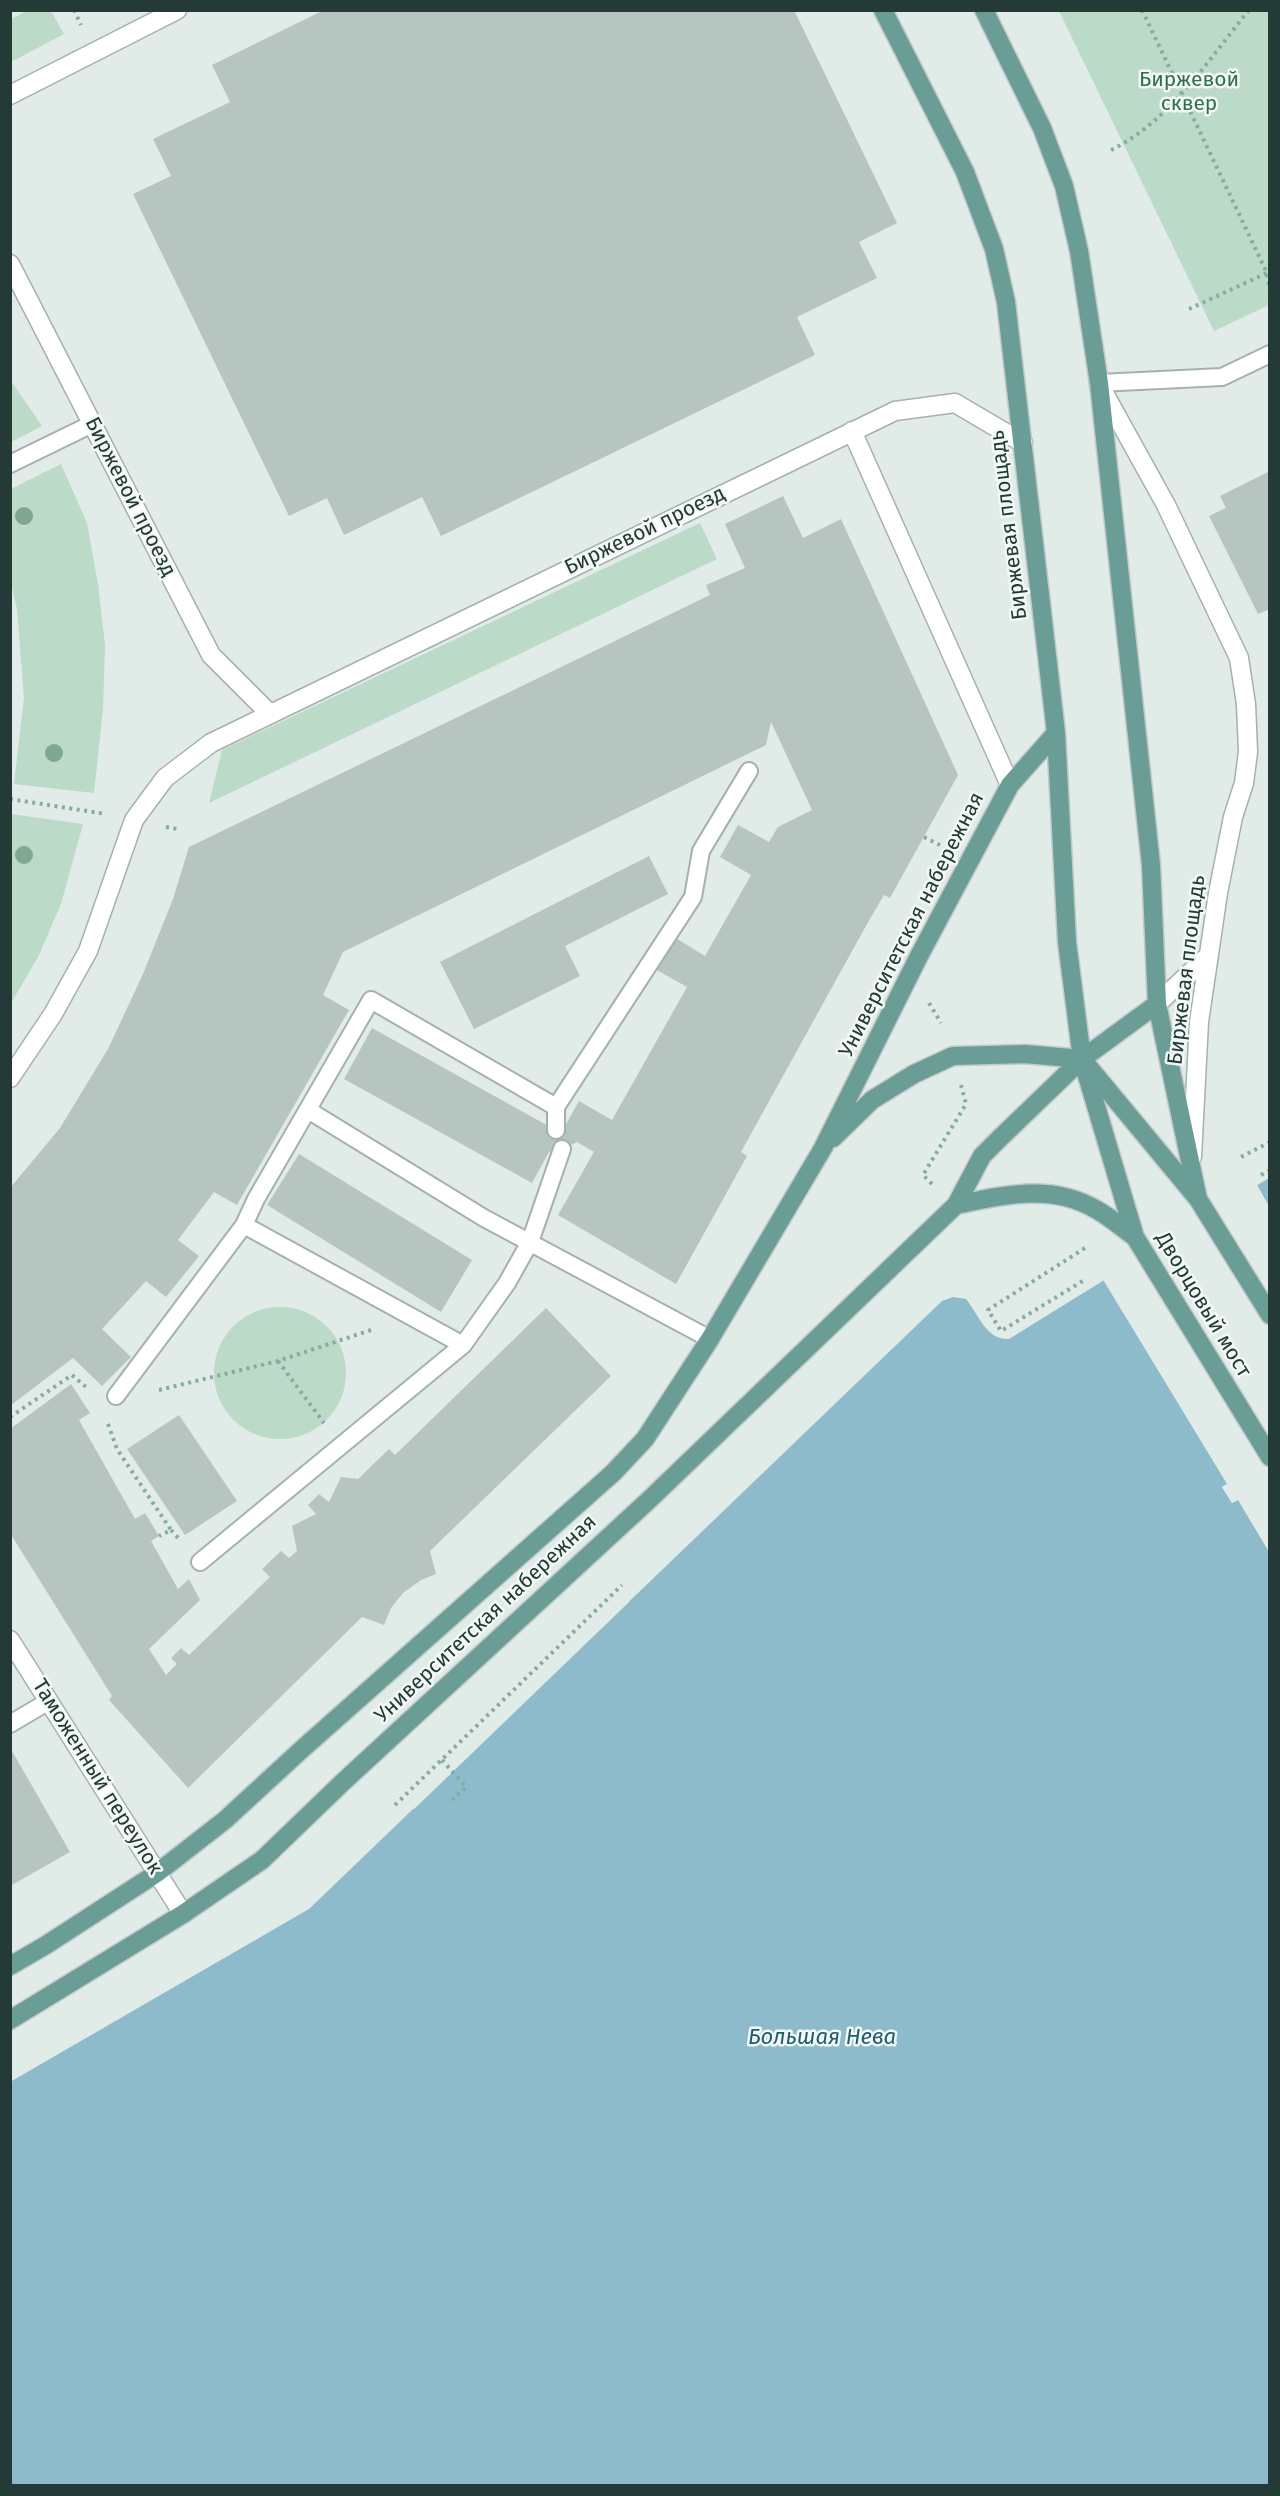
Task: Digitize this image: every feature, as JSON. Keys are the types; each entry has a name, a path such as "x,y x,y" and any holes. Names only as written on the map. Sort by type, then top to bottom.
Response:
{"main road":[{"name":"Биржевая площадь","path":"883,10 965,172 994,249 1006,302 1056,733 1067,942 1082,1059 1135,1238"},
{"name":"Биржевая площадь","path":"984,10 1042,128 1064,186 1079,251 1099,383 1151,865 1157,1004 1198,1199"},
{"name":"Университетская набережная","path":"10,1966 157,1873 225,1820 613,1473 645,1439 710,1339 823,1148 906,982 1010,785 1056,733"},
{"name":"Биржевая площадь","path":"1082,1059 1157,1004"},
{"name":"Университетская набережная","path":"823,1148 872,1100 914,1074 953,1056 1025,1054 1082,1059"},
{"name":"Университетская набережная","path":"10,2020 183,1914 262,1860 343,1782 658,1491 956,1205 982,1156 1082,1059"},
{"path":"1082,1059 1198,1199 1269,1315"},
{"path":"956,1205 1016,1193 1056,1193 1097,1209 1135,1238"},
{"name":"Дворцовый мост","path":"1135,1238 1269,1458"}],"street":[{"path":"10,95 177,10"},
{"name":"Биржевой проезд","path":"10,264 211,655 270,714"},
{"name":"Биржевая площадь","path":"1099,383 1166,505 1239,658 1246,704 1248,752 1244,783 1233,817 1207,957 1199,1022 1191,1168"},
{"name":"Биржевой проезд","path":"10,1078 53,1014 88,951 134,820 165,778 211,743 895,411 955,403 1023,443"},
{"path":"852,430 1010,785"},
{"path":"1157,1004 1207,957"},
{"name":"Таможенный переулок","path":"10,1640 183,1914"}],"lane":[{"path":"1099,383 1222,377 1269,354"},
{"path":"10,464 92,424"},
{"path":"556,1130 556,1107 693,897 701,851 749,771"},
{"path":"107,1397 244,1225 256,1199 371,1000 556,1107"},
{"path":"308,1110 484,1218 710,1339"},
{"path":"200,1562 463,1345 507,1283 530,1242 562,1149"},
{"path":"244,1225 463,1345"},
{"path":"10,1724 49,1701"}],"path":[{"path":"1142,10 1268,272 1269,290"},
{"path":"1111,150 1139,134 1181,93 1249,10"},
{"path":"1189,309 1268,272"},
{"path":"10,799 90,810"},
{"path":"924,837 940,845"},
{"path":"933,1185 923,1175 966,1104 961,1083"},
{"path":"1241,1157 1269,1142"},
{"path":"1261,1175 1269,1170"},
{"path":"1085,1248 987,1310 1001,1331 1086,1279"},
{"path":"10,1417 72,1375 107,1397 145,1394 278,1361 413,1317"},
{"path":"278,1361 342,1446"},
{"path":"107,1397 117,1449 171,1530 159,1536"},
{"path":"395,1805 622,1585"},
{"path":"442,1760 466,1787 452,1800"}],"green space":[{"path":"29,10 51,11 64,34 11,62 11,19"},
{"name":"Биржевой сквер","path":"1059,11 1269,11 1269,305 1214,331"},
{"path":"11,381 42,426 10,442"},
{"path":"61,464 87,523 98,584 105,645 103,709 94,793 14,784 24,698 17,609 11,584 11,489"},
{"path":"700,523 717,559 209,803 222,750"},
{"path":"11,814 83,824 61,904 38,957 11,1003"},
{"path":"280,1307 305,1312 327,1326 341,1348 346,1373 341,1398 327,1420 305,1434 280,1439 255,1434 233,1420 219,1398 214,1373 219,1348 233,1326 255,1312"}],"water":[{"name":"Большая Нева","path":"1269,1178 1269,1458 1222,1487 1232,1503 1269,1480 1269,2485 11,2485 10,2082 309,1909 942,1301 953,1297 966,1299 989,1331 1001,1338 1009,1339"}],"pier":[{"path":"1256,1183 1270,1208 1270,1462 1226,1488 1233,1499 1270,1477 1269,1552 1238,1500 1232,1503 1222,1487 1227,1484 1102,1278"},
{"path":"626,1600 629,1602 414,1809 412,1807"}],"building":[{"path":"324,10 794,10 897,223 859,242 877,278 797,317 815,355 441,536 422,497 344,535 327,498 289,516 133,194 171,176 153,139 230,102 212,65"},
{"path":"1270,471 1270,609 1258,614 1209,516 1226,508 1220,496"},
{"path":"783,496 803,538 841,519 958,775 890,898 884,895 867,924 741,1152 747,1156 676,1284 558,1215 594,1152 577,1142 549,1152 532,1183 344,1079 372,1028 561,1133 579,1101 612,1120 687,987 655,969 674,937 705,956 751,875 720,857 738,825 769,842 778,827 812,810 771,722 766,745 343,952 323,995 349,1010 237,1205 214,1192 178,1240 199,1256 166,1297 146,1281 102,1329 131,1357 102,1386 73,1358 10,1406 10,1188 60,1128 108,1049 143,974 173,899 189,847 710,595 706,585 745,568 725,524"},
{"path":"649,856 668,894 565,946 580,976 474,1029 440,962"},
{"path":"299,1154 472,1260 441,1312 267,1205"},
{"path":"546,1308 611,1376 430,1551 436,1574 421,1580 403,1593 391,1608 384,1625 362,1617 188,1788 109,1700 112,1696 10,1533 10,1429 71,1384 90,1413 79,1420 135,1519 145,1513 159,1536 151,1541 178,1589 189,1579 200,1600 149,1649 166,1675 177,1664 171,1658 181,1648 189,1655 270,1577 262,1569 281,1551 289,1558 297,1551 292,1526 316,1514 308,1505 319,1494 329,1502 341,1477 358,1479 389,1449 395,1455"},
{"path":"179,1415 237,1501 185,1535 127,1449"},
{"path":"12,1751 70,1852 10,1886 10,1752"}]}
